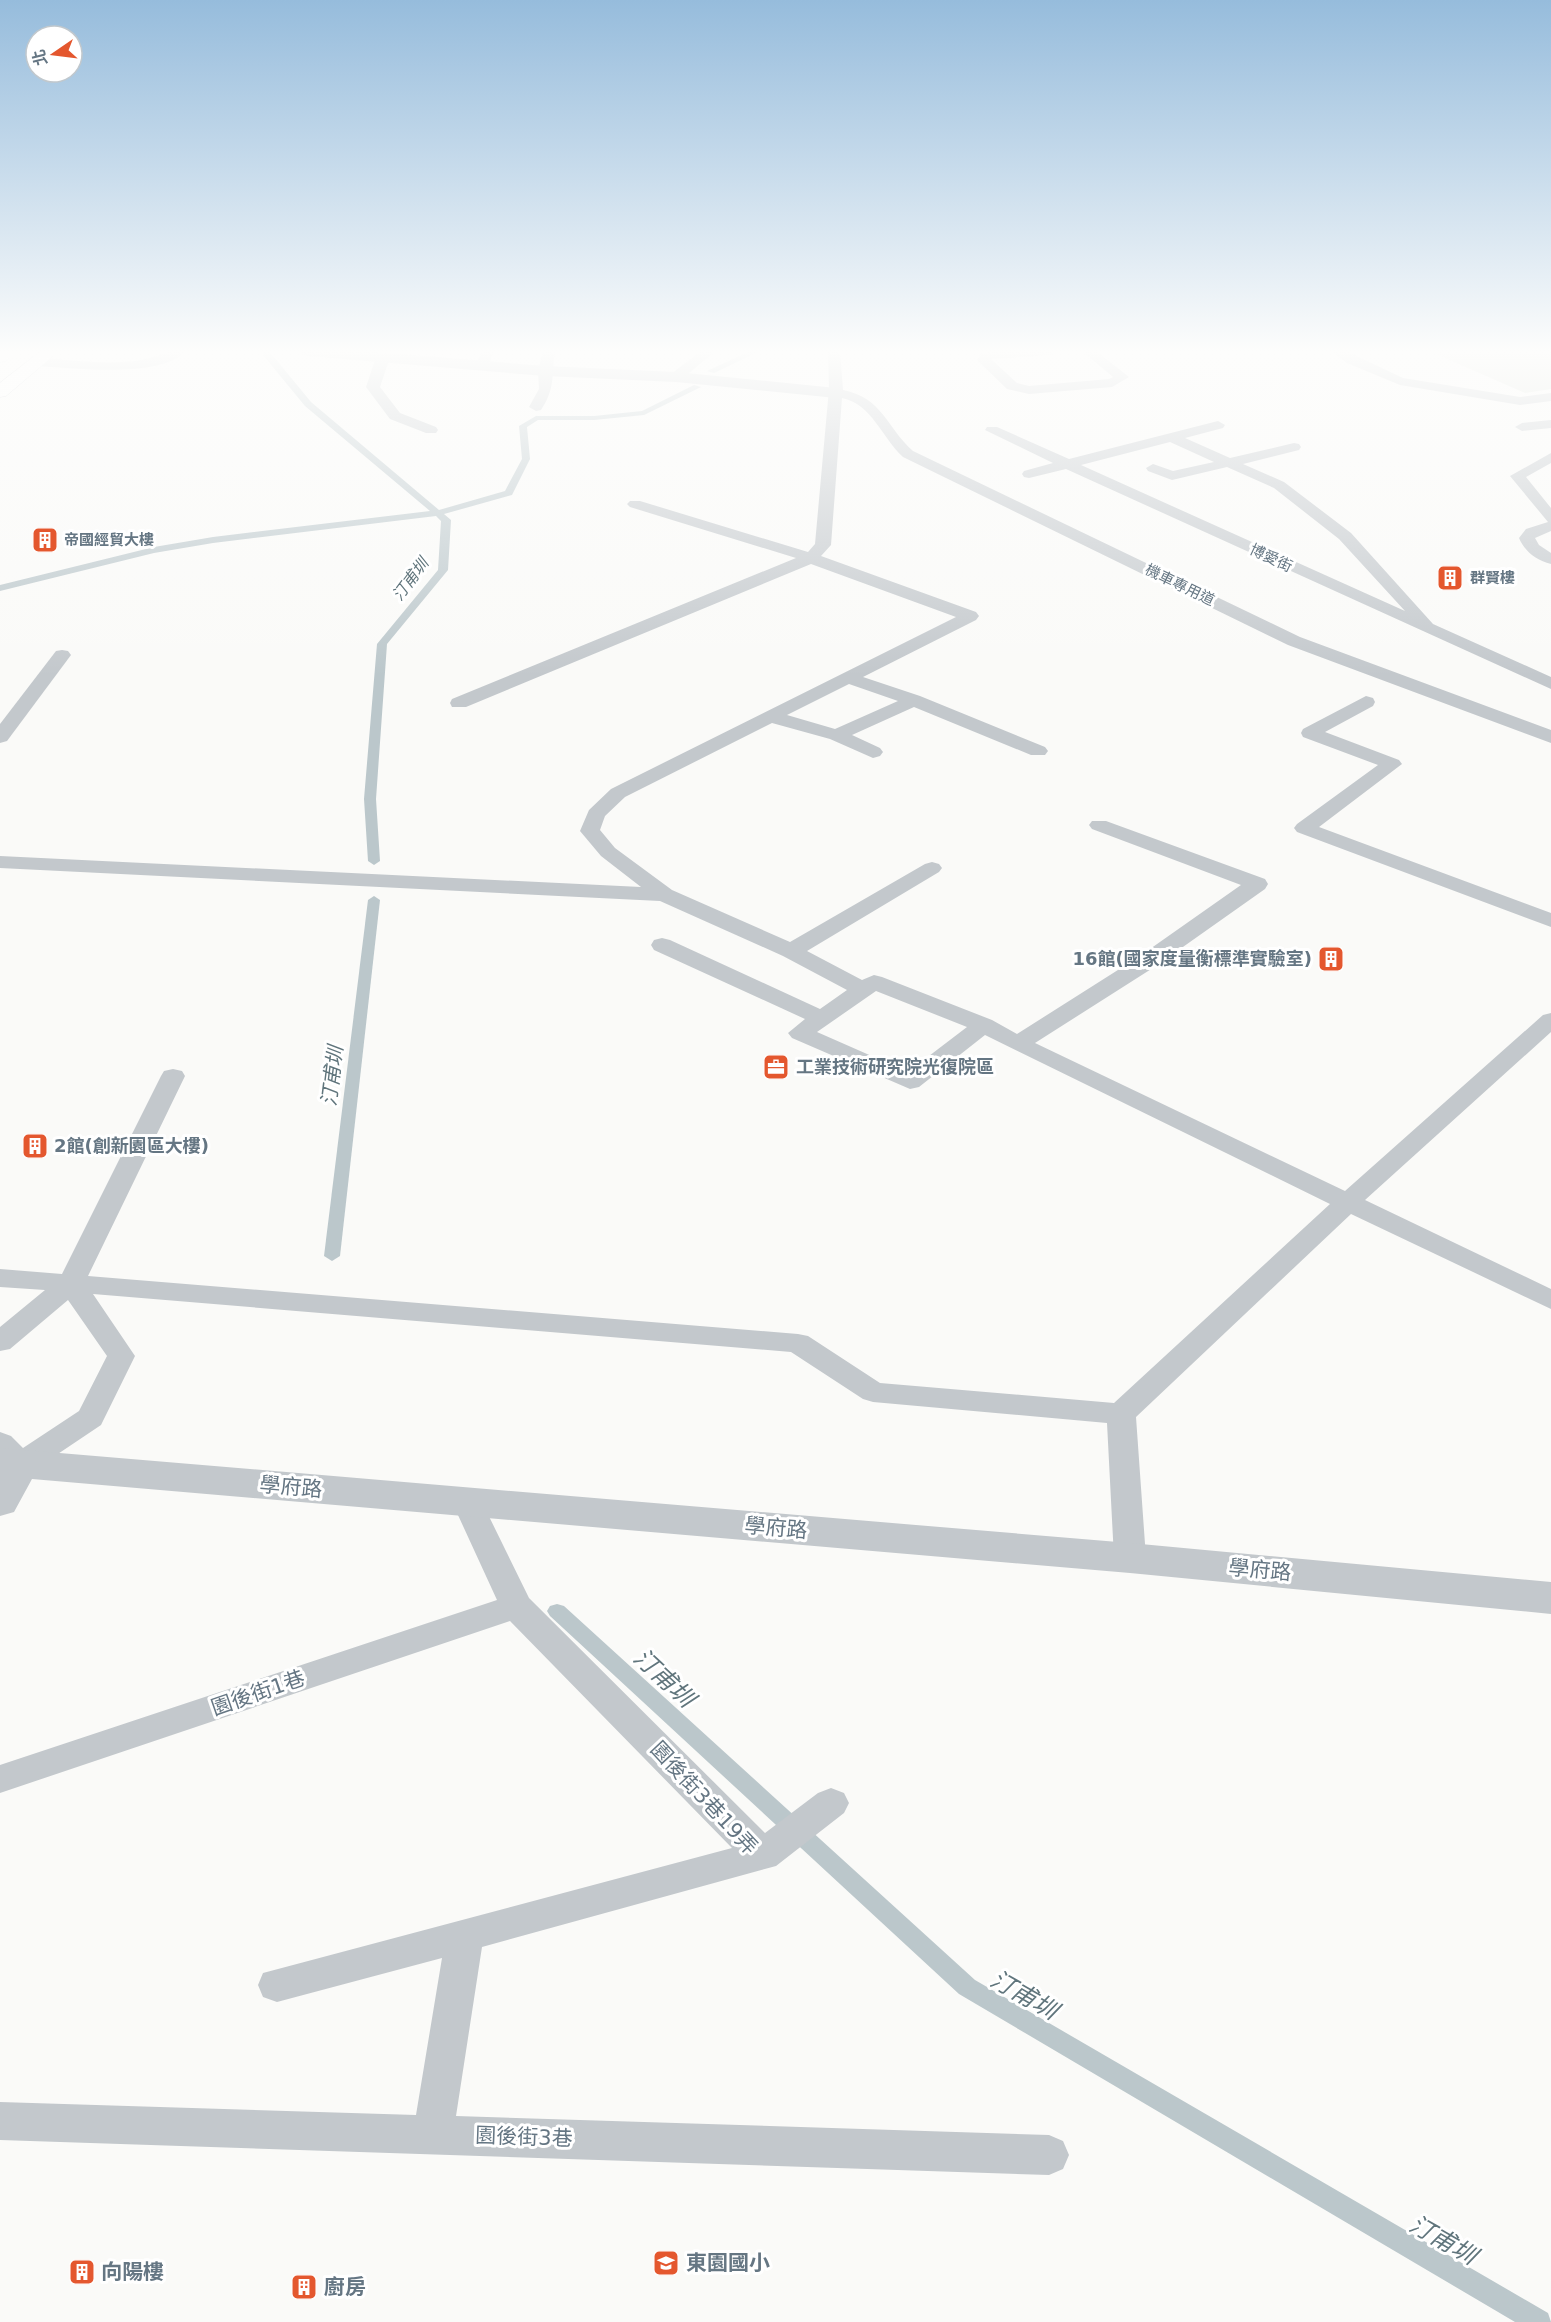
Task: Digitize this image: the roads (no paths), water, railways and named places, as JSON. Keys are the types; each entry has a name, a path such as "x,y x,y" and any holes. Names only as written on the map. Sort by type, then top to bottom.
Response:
{"street":[{"name":"學府路","path":"7,1456 466,1502 1130,1557 1551,1598"},
{"path":"0,1502 7,1456"}],"lane":[{"path":"459,703 811,558 823,544 830,459"},
{"name":"機車專用道","path":"919,459 1284,636 1551,737"},
{"name":"博愛街","path":"1057,459 1551,684"},
{"path":"1029,474 1085,459"},
{"path":"1222,459 1279,485 1345,536 1433,632"},
{"path":"1153,468 1172,476 1240,459"},
{"path":"1548,459 1517,476 1551,518"},
{"path":"635,504 811,558 970,616 618,793 596,814 590,831 608,852 664,895 792,951 862,989"},
{"path":"1551,526 1532,532 1527,538 1529,545 1551,559"},
{"path":"0,737 62,655"},
{"path":"848,678 915,700 1038,751"},
{"path":"837,735 915,700"},
{"path":"1366,702 1310,733 1392,764 1304,828 1551,920"},
{"path":"773,717 837,735 873,752"},
{"path":"1018,1044 1148,961 1257,884 1100,825"},
{"path":"0,862 664,895"},
{"path":"792,951 932,868"},
{"path":"662,945 821,1018"},
{"path":"984,1025 910,1082 800,1034 874,981 984,1025 1018,1044 1551,1300"},
{"path":"0,1278 798,1343 873,1392 1121,1414 1348,1203 1551,1020"},
{"path":"0,1342 71,1283 172,1076"},
{"path":"7,1456 91,1418 121,1356 71,1283"},
{"path":"1121,1414 1130,1557"},
{"name":"園後街3巷19弄","path":"277,1985 763,1855 516,1606 466,1502"},
{"name":"園後街1巷","path":"0,1779 516,1606"},
{"path":"763,1855 831,1803"},
{"path":"433,2134 465,1935"},
{"name":"園後街3巷","path":"0,2121 1049,2155"}],"waterway":[{"name":"汀甫圳","path":"374,459 438,513"},
{"path":"438,513 509,493 526,459"},
{"path":"0,588 154,550 213,540 438,513"},
{"name":"汀甫圳","path":"374,861 370,799 382,644 443,570 446,520 438,513"},
{"name":"汀甫圳","path":"332,1256 374,900"},
{"name":"汀甫圳","path":"557,1611 967,1987 1539,2322"}],"place":[{"name":"帝國經貿大樓","path":"45,540"},
{"name":"群賢樓","path":"1450,578"},
{"name":"16館(國家度量衡標準實驗室)","path":"1331,959"},
{"name":"工業技術研究院光復院區","path":"776,1067"},
{"name":"2館(創新園區大樓)","path":"35,1146"},
{"name":"東園國小","path":"666,2263"},
{"name":"向陽樓","path":"82,2272"},
{"name":"廚房","path":"304,2287"}]}
